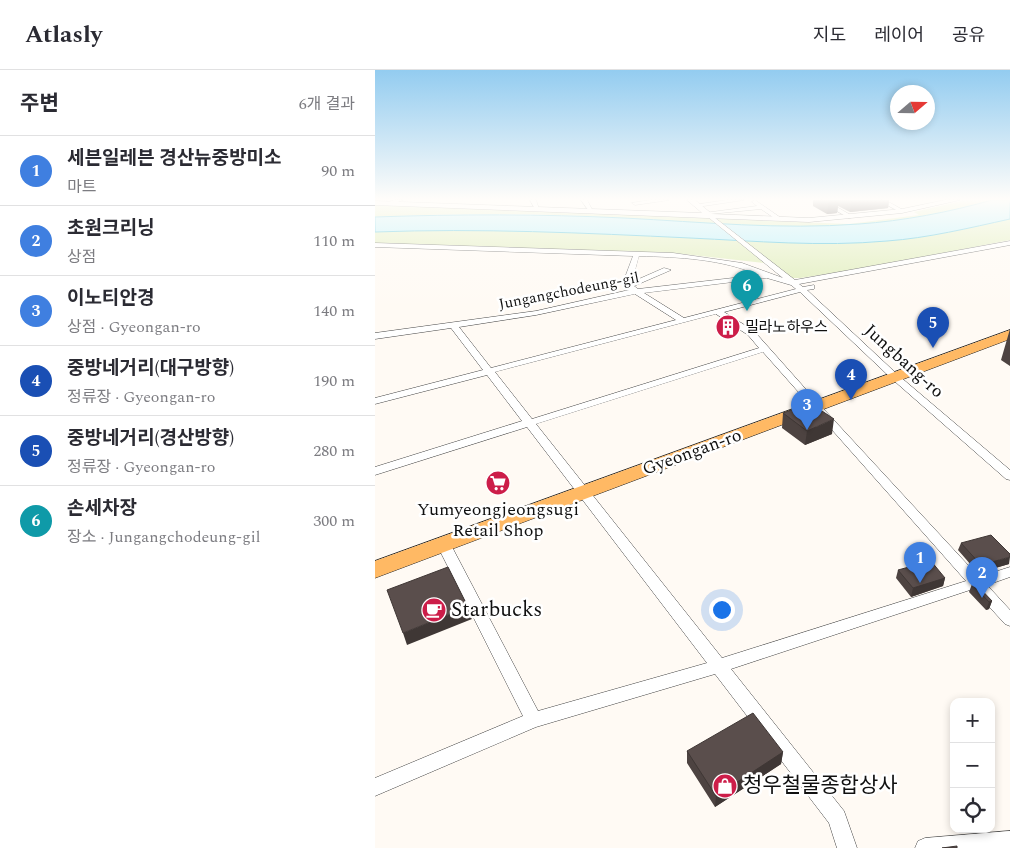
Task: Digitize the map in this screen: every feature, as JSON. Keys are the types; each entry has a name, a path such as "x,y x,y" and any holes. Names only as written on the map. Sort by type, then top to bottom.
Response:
{"main road":[{"name":"Gyeongan-ro","path":"375,570 1010,334"}],"street":[{"name":"Jungbang-ro","path":"735,236 797,286 895,377 1010,476"},
{"path":"375,401 717,311 797,286 964,257 972,255 977,250 1010,243"},
{"path":"375,245 637,253 712,259 742,265 797,286"},
{"path":"628,285 637,253"},
{"path":"628,285 667,270"},
{"name":"Jungangchodeung-gil","path":"375,336 535,313 635,291 768,276"},
{"path":"628,285 682,320"},
{"path":"717,311 747,330 1010,620"},
{"path":"453,325 837,818 847,848"},
{"path":"375,471 765,349"},
{"path":"444,544 534,720"},
{"path":"375,787 534,720 719,666 1010,572"},
{"path":"925,848 959,847 1010,841"}],"green space":[{"path":"375,236 643,236 788,243 862,243 927,236 1010,236 1010,240 866,268 800,278 791,278 774,264 683,254 375,243"}],"water":[{"path":"656,236 927,236 862,243 788,243"}],"building":[{"path":"810,403 834,419 807,431 783,413"},
{"path":"991,535 1010,554 1010,557 981,565 961,543"},
{"path":"931,561 945,578 913,588 898,570"},
{"name":"Starbucks","path":"448,567 468,607 403,633 387,590"},
{"path":"975,583 992,601 989,602 972,584"},
{"name":"청우철물종합상사","path":"753,713 783,752 716,796 687,751"}],"place":[{"name":"손세차장","path":"747,311"},
{"name":"밀라노하우스","path":"728,327"},
{"name":"중방네거리(경산방향)","path":"933,348"},
{"name":"중방네거리(대구방향)","path":"851,400"},
{"name":"이노티안경","path":"807,430"},
{"name":"Yumyeongjeongsugi Retail Shop","path":"498,483"},
{"name":"세븐일레븐 경산뉴중방미소","path":"920,583"},
{"name":"초원크리닝","path":"982,598"},
{"name":"Starbucks","path":"434,610"},
{"name":"청우철물종합상사","path":"725,786"}]}
